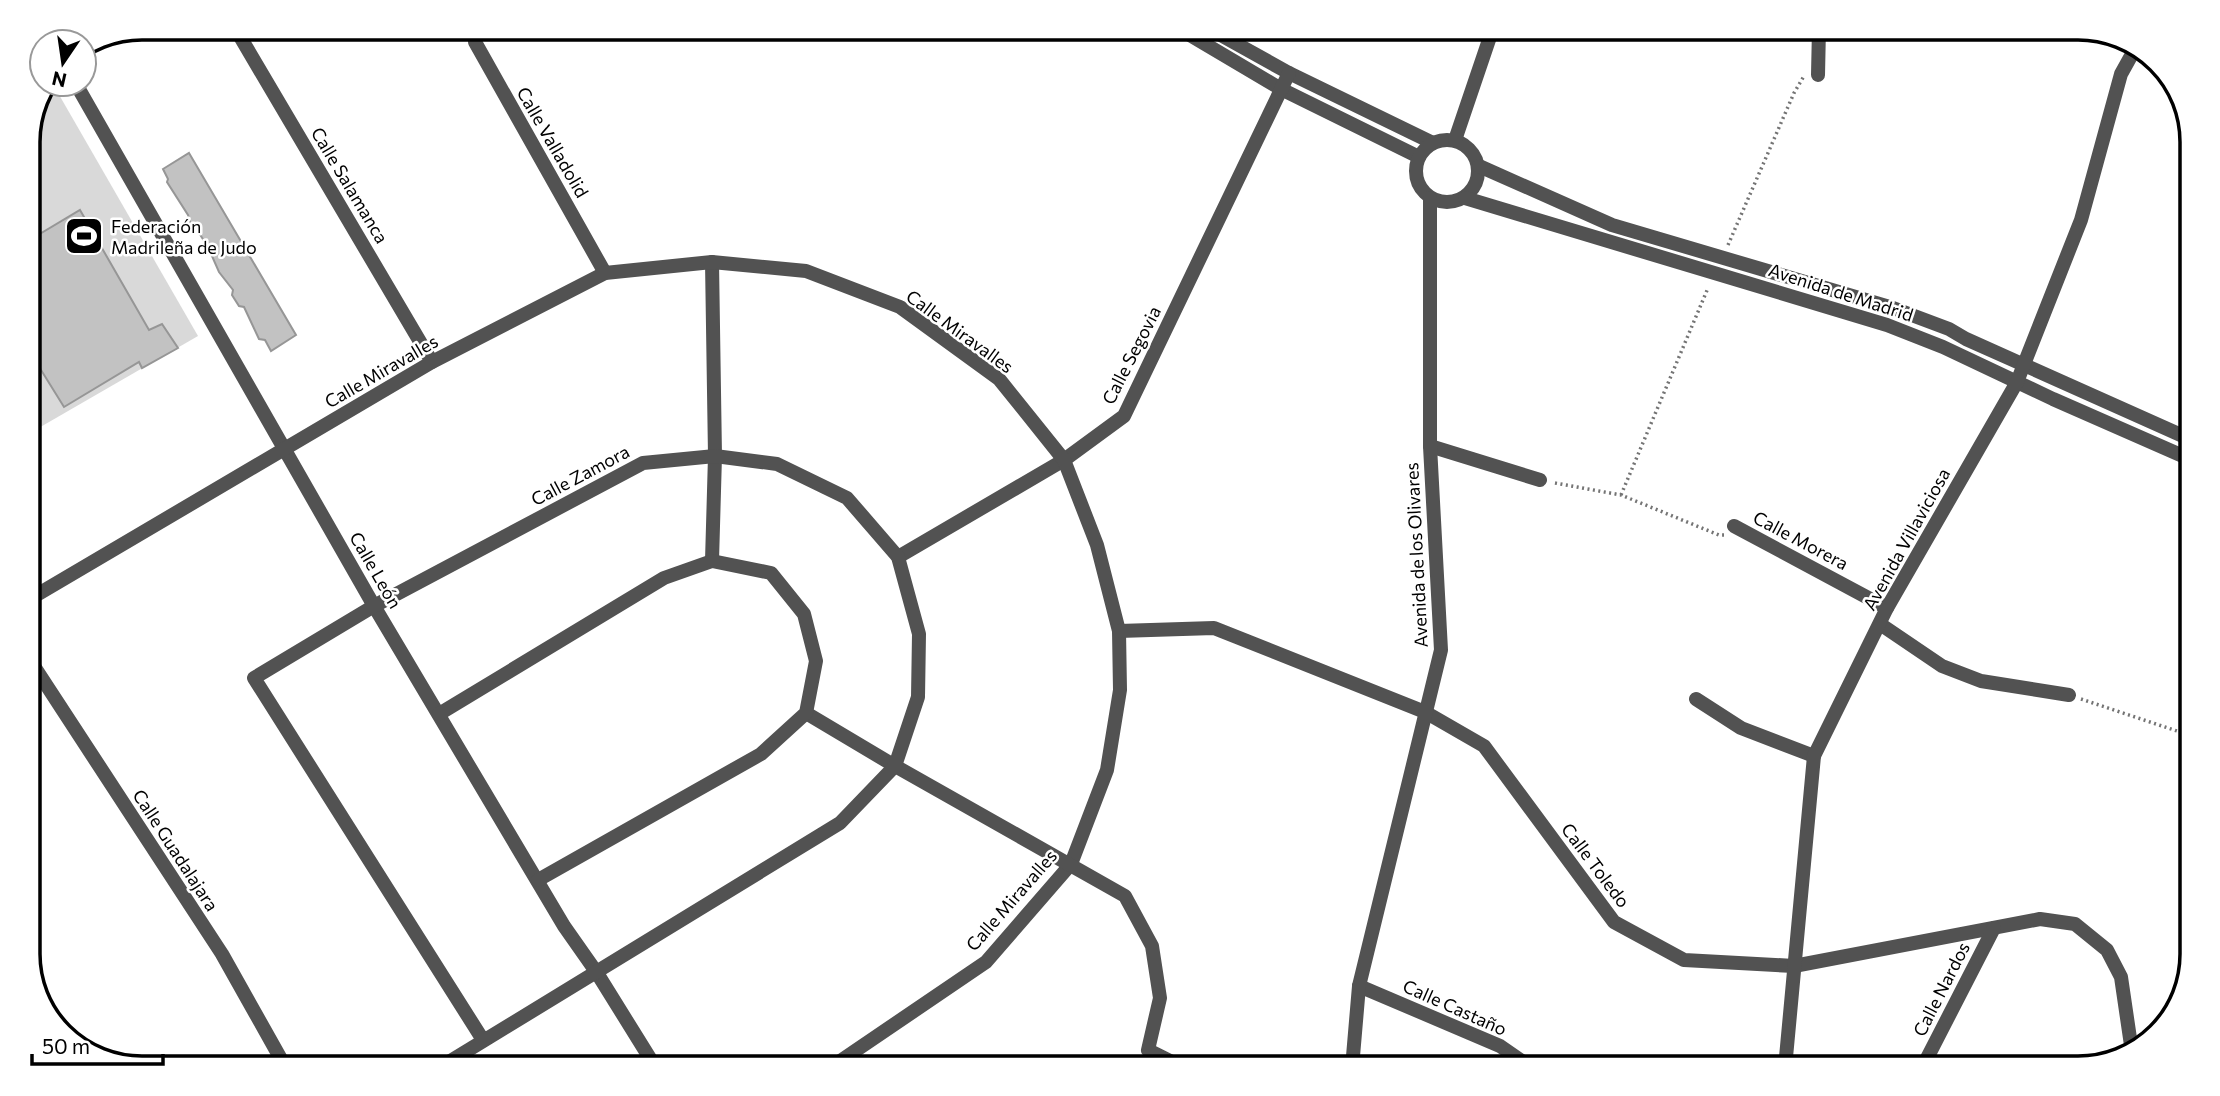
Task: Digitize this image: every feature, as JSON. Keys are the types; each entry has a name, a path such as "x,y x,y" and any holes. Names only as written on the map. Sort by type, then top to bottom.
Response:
{"street":[{"name":"Calle Salamanca","path":"242,40 432,362"},
{"name":"Calle Valladolid","path":"475,40 605,272"},
{"path":"1198,40 1281,89 1419,157"},
{"path":"1230,40 1289,73 1433,143"},
{"path":"1455,140 1489,40"},
{"path":"1818,75 1819,40"},
{"name":"Avenida Villaviciosa","path":"1785,1056 1814,756 1887,608 2017,382 2081,220 2120,74 2131,55"},
{"name":"Calle Segovia","path":"898,557 1063,460 1124,416 1289,73"},
{"name":"Calle León","path":"84,98 374,606 564,926 649,1056"},
{"path":"1455,140 1471,150 1479,166 1478,183 1465,198 1452,203 1441,203 1430,198 1421,189 1416,174 1419,157 1433,143 1455,140"},
{"name":"Avenida de Madrid","path":"1479,166 1612,225 1893,308 1949,329 2180,435"},
{"name":"Avenida de los Olivares","path":"1353,1056 1359,986 1441,650 1430,446 1430,198"},
{"name":"Avenida de Madrid","path":"1465,198 1888,325 1943,347 2180,455"},
{"name":"Calle Miravalles","path":"40,593 432,362 605,272 712,262 806,271 900,307 999,379 1063,460 1097,545 1119,631 1119,690 1107,770 1071,864 986,962 848,1056"},
{"path":"712,262 715,456 712,561"},
{"path":"1430,446 1540,480"},
{"name":"Calle Zamora","path":"458,1056 840,823 895,766 918,697 919,634 898,557 847,498 777,464 715,456 643,463 374,606 254,678 483,1040"},
{"name":"Calle Morera","path":"1740,529 1887,608"},
{"path":"439,714 664,578 712,561 771,573 804,614 816,661 806,713 761,754 537,880"},
{"path":"1880,624 1941,666 1980,681 2069,695"},
{"name":"Calle Toledo","path":"1119,631 1214,628 1425,712 1483,746 1614,922 1684,960 1794,966 2040,919 2075,924 2107,950 2121,977 2130,1041"},
{"name":"Calle Guadalajara","path":"40,675 222,954 279,1056"},
{"path":"1696,699 1741,728 1814,756"},
{"path":"806,713 1125,897 1152,946 1160,999 1148,1050 1160,1056"},
{"name":"Calle Nardos","path":"1928,1056 1994,928"},
{"name":"Calle Castaño","path":"1359,986 1500,1046 1515,1056"}],"path":[{"path":"1722,258 1794,93 1818,54"},
{"path":"1621,495 1714,273"},
{"path":"1540,480 1621,495 1719,535 1740,529"},
{"path":"2069,695 2180,732"}],"shaded area":[{"name":"Federación Madrileña de Judo","path":"51,98 61,98 198,336 40,427 40,135"}],"building":[{"path":"189,153 296,335 271,351 265,340 259,339 244,307 239,306 232,295 233,290 219,272 197,230 192,228 188,215 167,182 163,169"},
{"path":"80,210 149,330 162,324 178,348 142,368 139,362 64,407 40,368 40,234"}],"place":[{"name":"Federación Madrileña de Judo","path":"84,236"}]}
